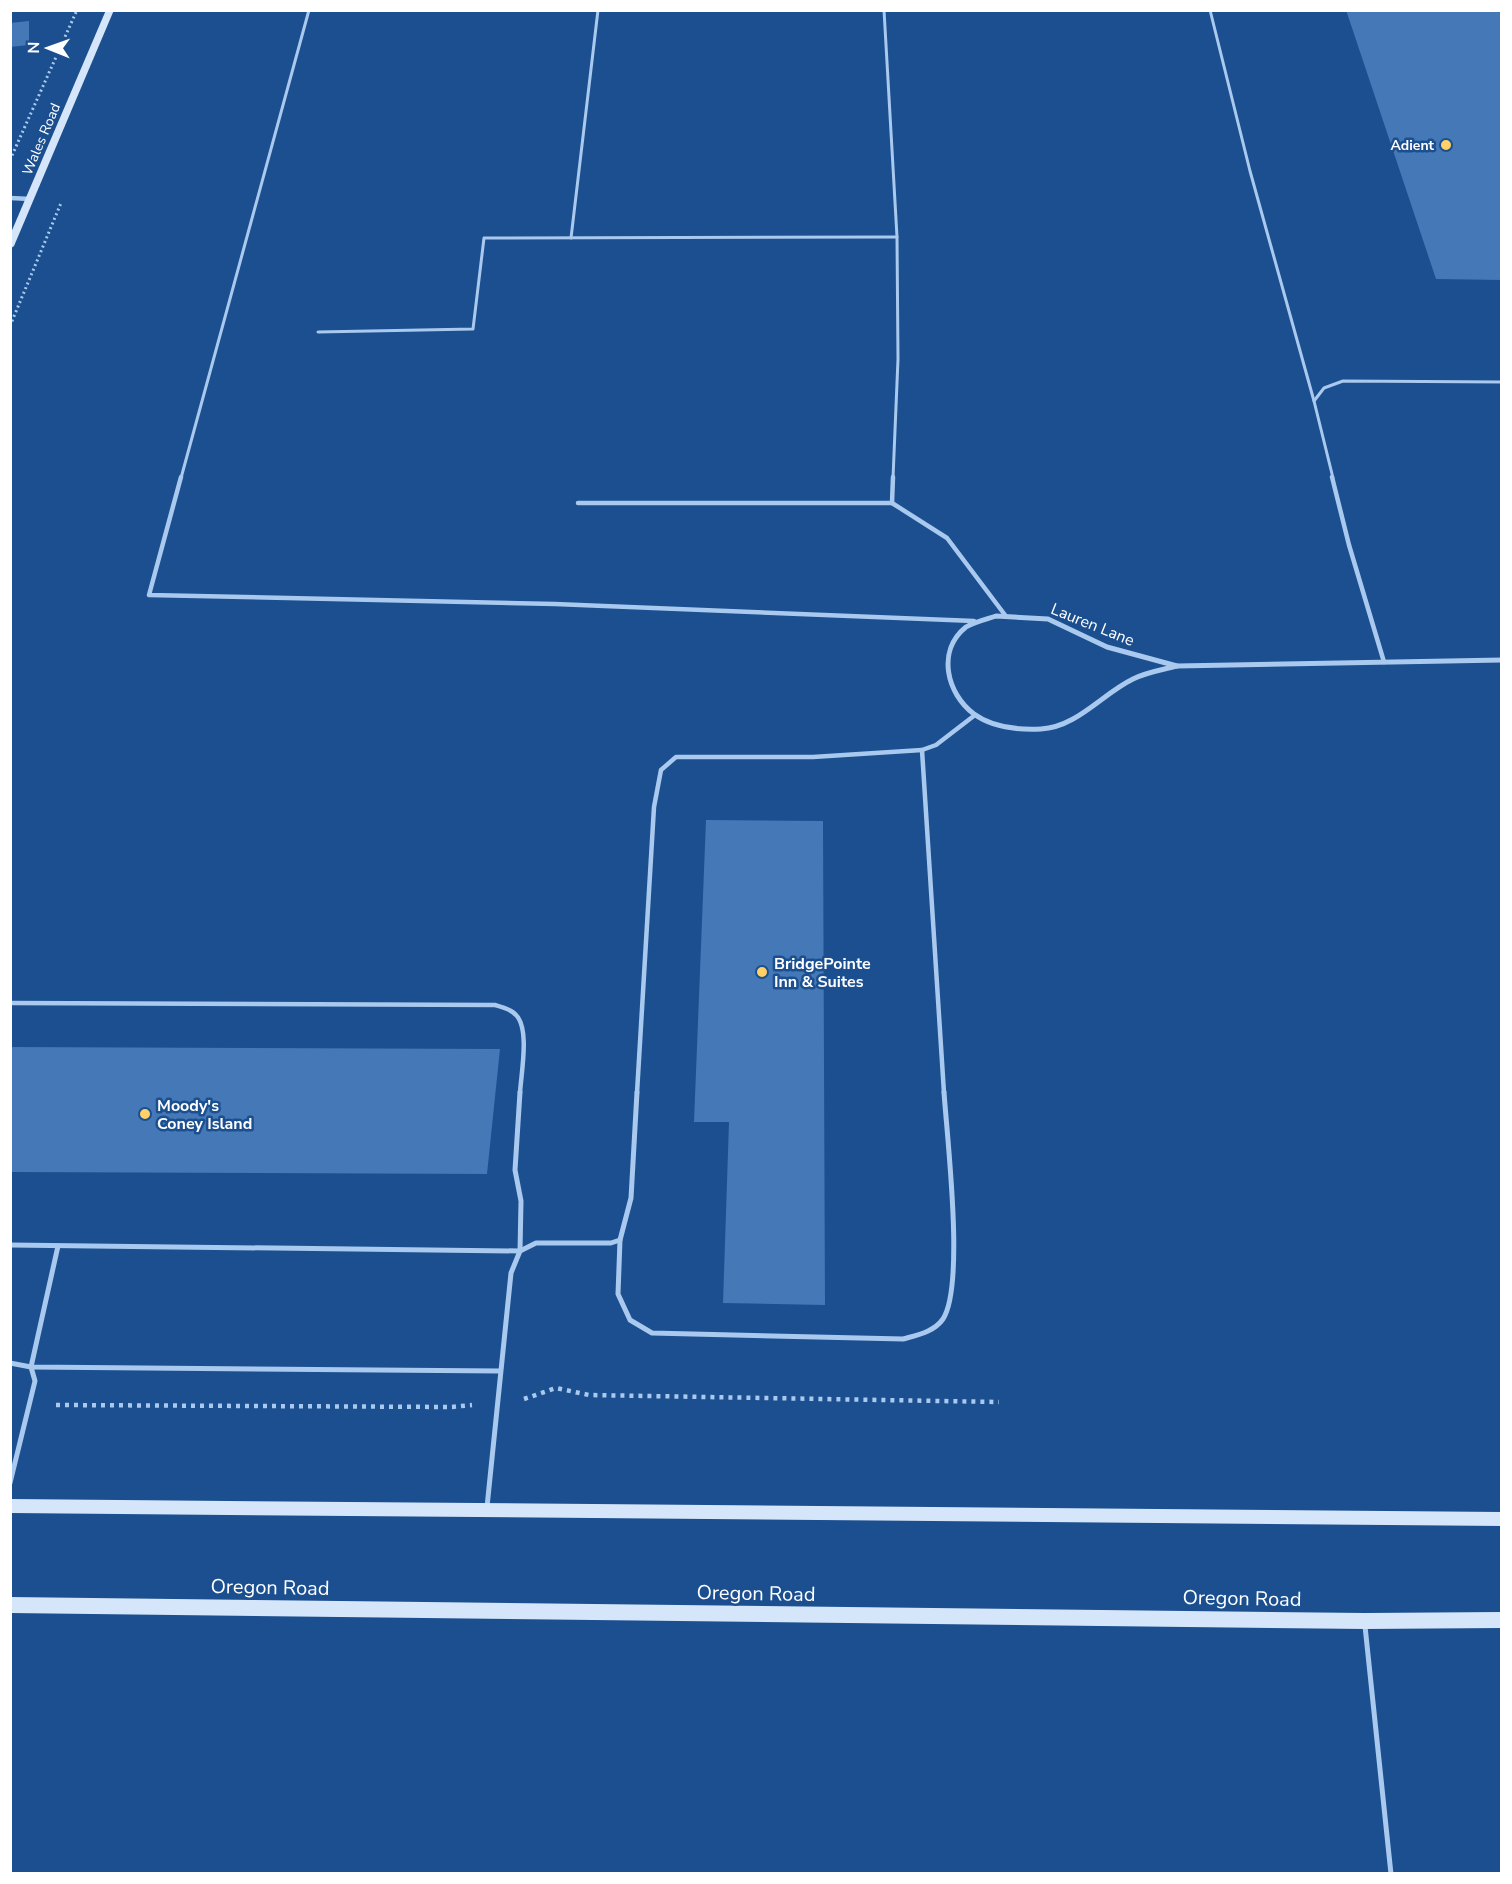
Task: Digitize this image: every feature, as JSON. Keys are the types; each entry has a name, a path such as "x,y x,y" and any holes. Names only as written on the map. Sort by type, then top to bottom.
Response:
{"main road":[{"name":"Wales Road","path":"10,246 110,10"},
{"path":"10,1506 1502,1519"},
{"name":"Oregon Road","path":"10,1605 1365,1621 1502,1620"}],"street":[{"path":"10,198 31,199"},
{"name":"Lauren Lane","path":"1177,666 1095,642 1072,628 1041,617 1005,615 974,621 952,640 945,666 956,698 975,715 1007,729 1042,729 1075,720 1134,679 1177,666 1502,660"}],"lane":[{"path":"309,10 149,595 555,604 974,621"},
{"path":"570,237 598,10"},
{"path":"884,10 897,237 898,359 892,503"},
{"path":"1210,10 1250,171 1314,401 1349,545 1384,662"},
{"path":"318,332 473,329 484,238 897,237"},
{"path":"1314,401 1324,388 1343,381 1502,382"},
{"path":"578,503 892,503 947,538 1005,615"},
{"path":"922,750 953,1231 953,1285 948,1309 935,1328 903,1339 652,1333 630,1320 618,1294 620,1240 631,1198 650,863 654,807 661,770 676,757 824,757 922,750 936,745 975,715"},
{"path":"10,1003 483,1005 511,1009 522,1021 524,1036 515,1170 521,1201 520,1251 511,1273 487,1510"},
{"path":"10,1245 520,1251 536,1243 611,1243 620,1240"},
{"path":"10,1483 35,1381 32,1368 58,1246"},
{"path":"10,1363 32,1368 500,1371"},
{"path":"1365,1621 1391,1874"}],"path":[{"path":"10,160 77,10"}],"building":[{"name":"Adient","path":"1346,10 1502,10 1502,280 1436,279"},
{"path":"29,21 29,45 10,47 10,23"},
{"name":"BridgePointe Inn & Suites","path":"706,820 823,821 825,1305 723,1303 729,1122 694,1122"},
{"path":"10,1047 500,1049 487,1174 10,1172"}],"place":[{"name":"Adient","path":"1446,145"},
{"name":"BridgePointe Inn & Suites","path":"762,972"},
{"name":"Moody's Coney Island","path":"145,1114"}]}
